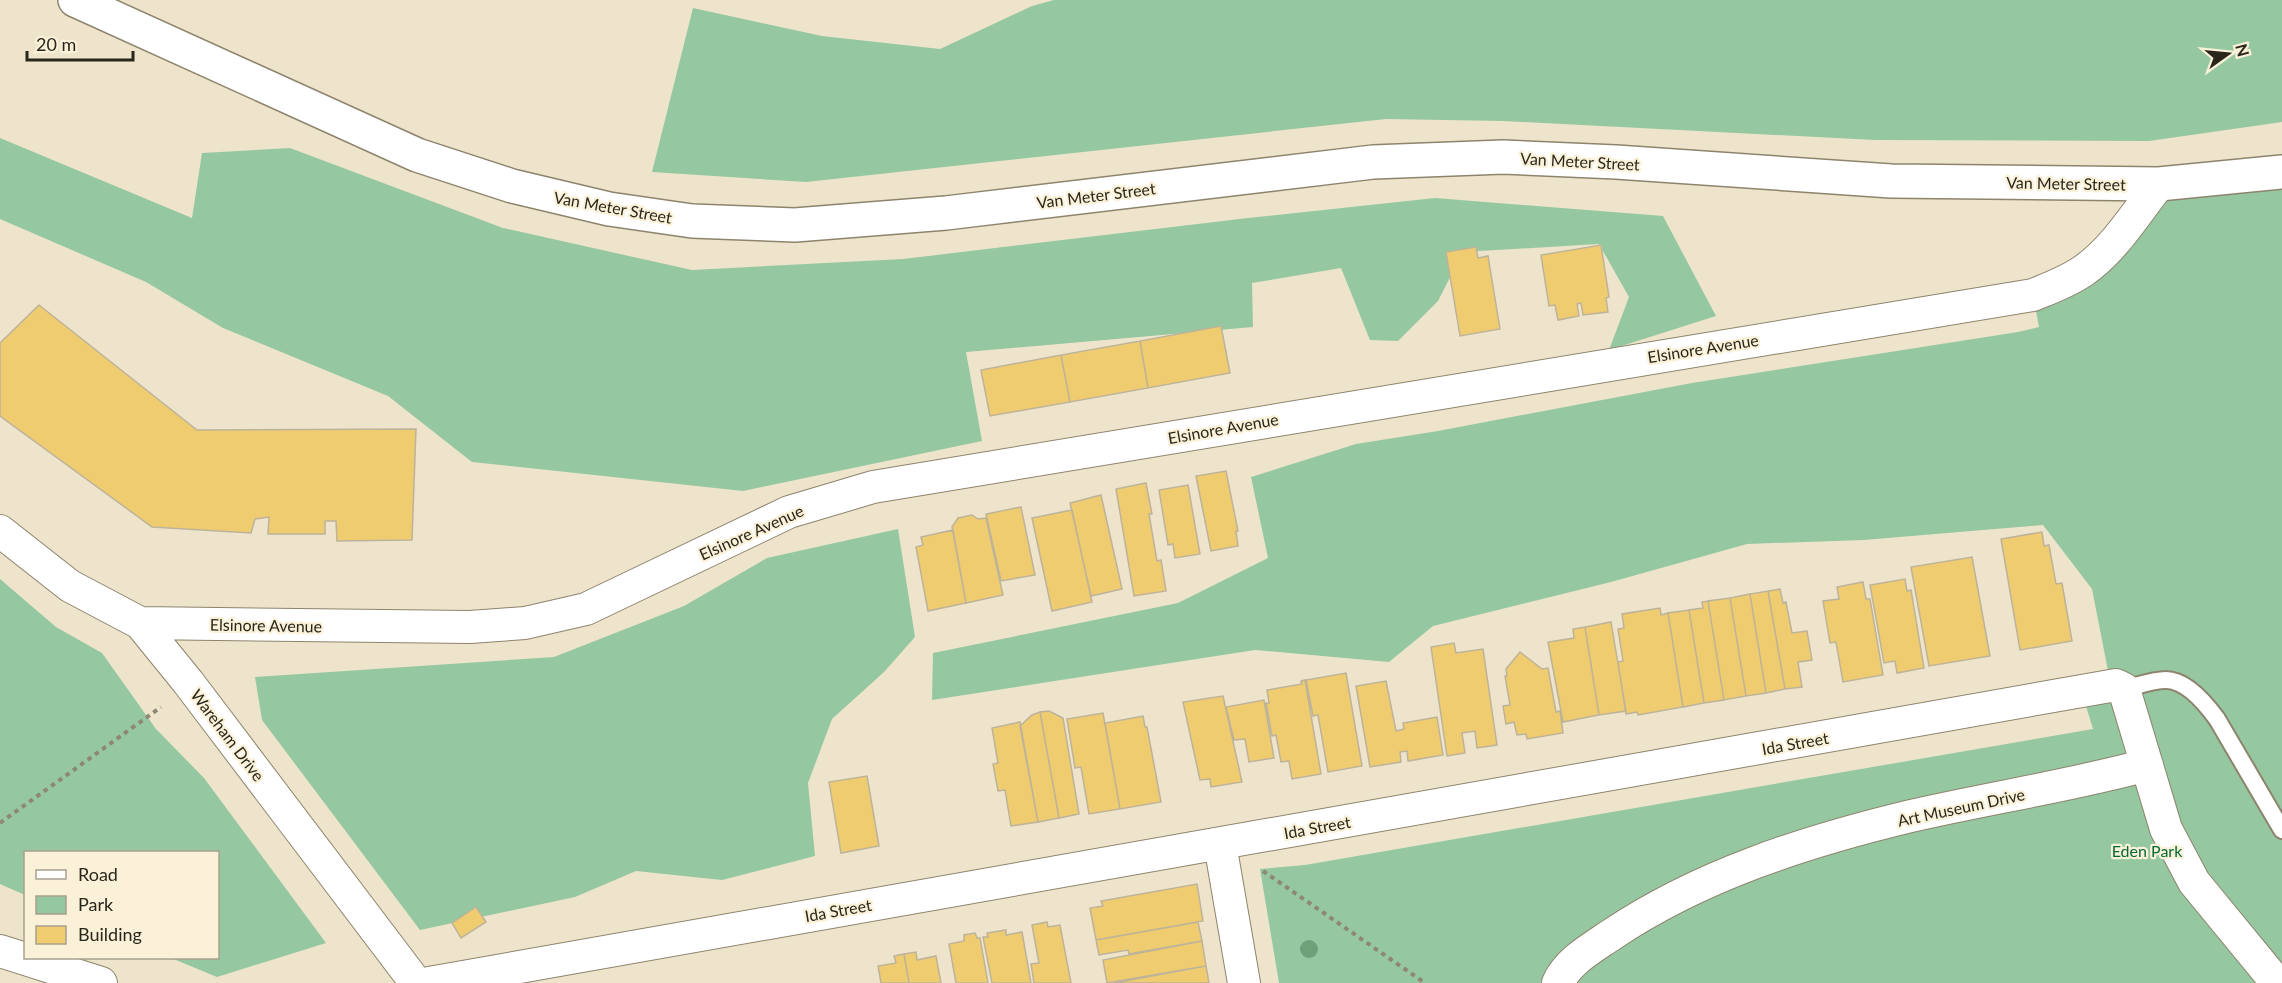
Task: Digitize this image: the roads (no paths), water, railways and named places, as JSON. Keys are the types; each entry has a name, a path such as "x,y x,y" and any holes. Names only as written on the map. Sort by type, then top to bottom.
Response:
{"street":[{"name":"Van Meter Street","path":"75,0 417,155 512,186 609,209 692,221 795,225 841,222 946,213 1373,162 1503,157 1616,162 1891,181 2159,184"},
{"path":"2159,184 2282,172"},
{"name":"Elsinore Avenue","path":"140,623 470,627 525,623 586,609 789,512 873,487 2033,295 2059,285 2083,271 2105,252 2159,184"},
{"name":"Wareham Drive","path":"0,531 70,586 140,623 202,700 416,983"},
{"name":"Ida Street","path":"429,983 2116,685 2124,689"},
{"path":"2124,689 2166,829 2194,882 2277,983"},
{"name":"Art Museum Drive","path":"1558,983 1565,970 1580,957 1633,920 1716,878 1815,842 1911,816 2100,778 2147,765"},
{"path":"1220,844 1244,983"},
{"path":"0,951 24,959"},
{"path":"25,959 101,983"}],"lane":[{"path":"2124,689 2152,682 2172,681 2192,691 2217,719 2282,830"}],"park label":[{"name":"Eden Park","path":"2147,850"}]}
